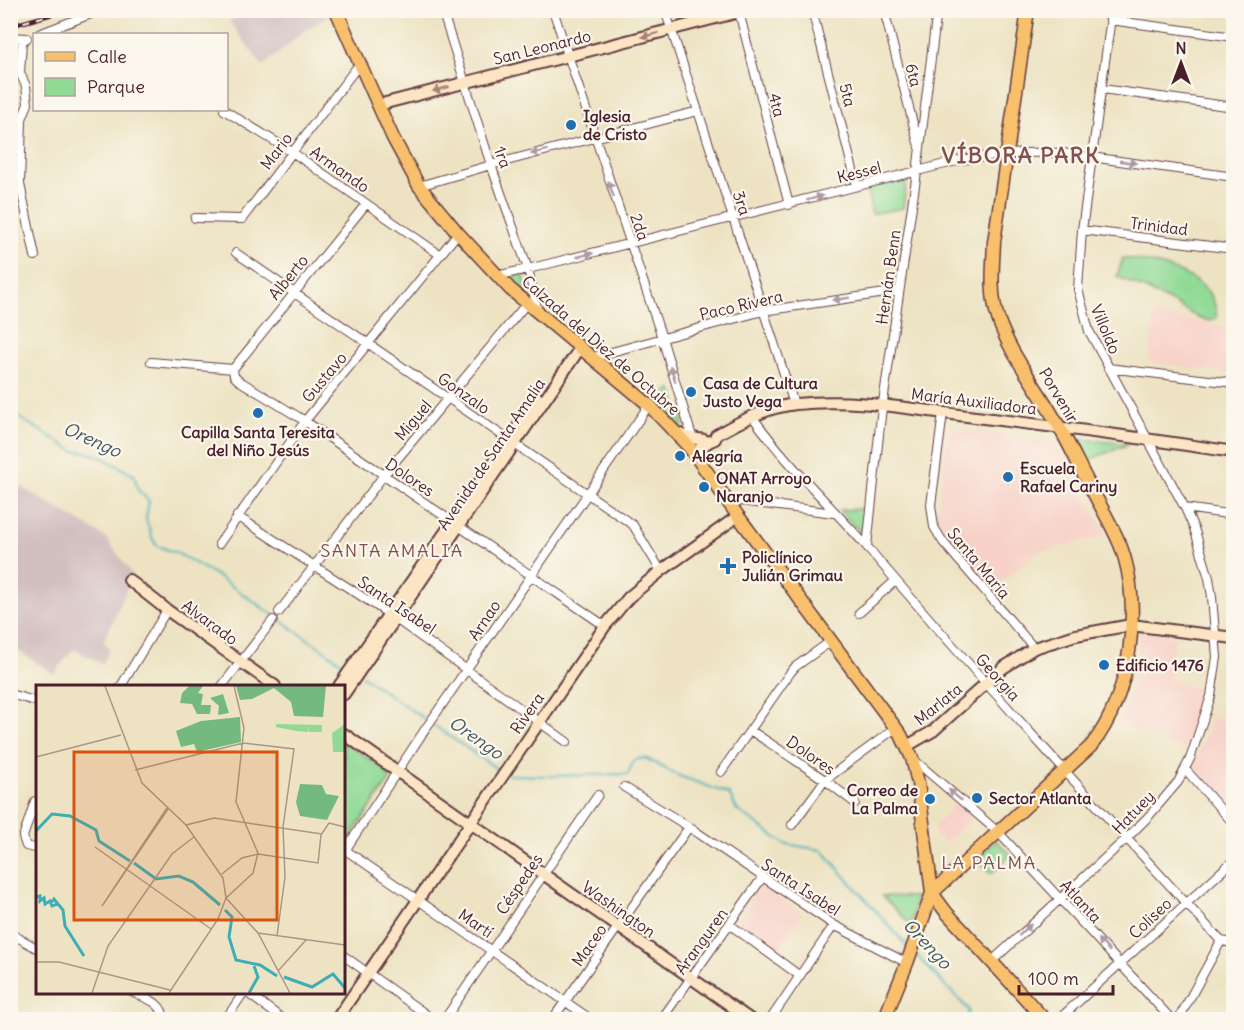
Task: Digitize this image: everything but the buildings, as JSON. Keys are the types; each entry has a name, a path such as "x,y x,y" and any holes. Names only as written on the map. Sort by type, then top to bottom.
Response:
{"main road":[{"name":"Calzada del Diez de Octubre","path":"336,10 378,105 419,186 496,276 649,405 674,431 695,446 701,464 738,516 897,727 912,758 918,783 932,893"},
{"name":"Porvenir","path":"932,893 1065,772 1099,737 1116,703 1126,670 1131,625 1131,590 1121,547 1059,427 1005,338 994,304 994,242 1028,10"},
{"path":"932,893 946,912 1045,1020"},
{"path":"884,1020 932,893"},
{"path":"924,918 933,910 946,912"}],"street":[{"path":"41,33 101,10"},
{"name":"1ra","path":"442,10 491,165 528,270 539,313"},
{"name":"2da","path":"553,10 662,338 695,446"},
{"name":"3ra","path":"665,10 794,404"},
{"name":"5ta","path":"812,10 857,186"},
{"name":"6ta","path":"884,10 919,147"},
{"name":"Hernán Benn","path":"867,547 883,405 917,172 937,10"},
{"name":"Villoldo","path":"1112,10 1082,230 1079,268 1080,300 1089,331 1185,508 1195,531 1209,578 1215,635"},
{"name":"San Leonardo","path":"378,105 743,11"},
{"name":"4ta","path":"743,11 789,205"},
{"path":"1110,20 1233,37"},
{"path":"10,37 33,36"},
{"path":"33,36 22,42 20,52 20,73 26,86 28,104 22,119 20,184 35,256"},
{"name":"Mario","path":"195,218 242,219 360,63"},
{"path":"1102,89 1233,107"},
{"name":"Armando","path":"226,111 292,152 440,254"},
{"path":"419,186 698,111"},
{"name":"Kessel","path":"496,276 789,205 961,160 1035,152 1092,157 1233,177"},
{"name":"Alberto","path":"233,369 366,204"},
{"name":"Trinidad","path":"1082,230 1233,249"},
{"name":"Gustavo","path":"219,544 305,421 458,233"},
{"name":"Gonzalo","path":"236,253 633,525 661,571"},
{"name":"Paco Rivera","path":"593,357 763,311 899,291"},
{"name":"Miguel","path":"279,612 384,476 526,303"},
{"name":"Avenida de Santa Amalia","path":"341,685 359,665 577,345"},
{"path":"151,362 233,369"},
{"path":"1108,368 1233,383"},
{"name":"Dolores","path":"233,369 238,380 305,421 605,626"},
{"name":"María Auxiliadora","path":"695,446 715,439 716,435 752,416 794,404 838,402 883,405 1059,427 1233,452"},
{"name":"Arnao","path":"345,850 649,405"},
{"name":"Santa María","path":"943,413 931,505 934,526 943,542 1034,648"},
{"name":"Georgia","path":"752,416 834,513 867,547 986,684 1221,941"},
{"path":"726,499 834,513"},
{"path":"1185,508 1233,514"},
{"name":"Santa Isabel","path":"237,516 392,617 567,742"},
{"name":"Rivera","path":"336,1020 605,626 629,597 738,516"},
{"name":"Alvarado","path":"129,580 272,685"},
{"path":"859,613 895,581"},
{"path":"122,685 167,610"},
{"path":"224,685 273,620"},
{"name":"Marlata","path":"907,746 933,731 1003,668 1034,648 1076,635 1131,625 1233,638"},
{"name":"Hatuey","path":"991,962 1126,839 1171,791 1185,769 1210,696 1217,657 1215,635"},
{"path":"721,772 790,673 831,641"},
{"name":"Avenida de Santa Amalia","path":"345,691 351,676"},
{"path":"10,694 36,701"},
{"path":"792,825 825,780 897,727"},
{"name":"Dolores","path":"750,730 855,803"},
{"path":"345,735 470,823"},
{"name":"Atlanta","path":"912,758 998,832 1172,1020"},
{"path":"1185,769 1233,824"},
{"name":"Santa Isabel","path":"624,787 834,925 908,961"},
{"name":"Céspedes","path":"444,1020 598,795"},
{"path":"35,801 23,837 26,846 36,848"},
{"name":"Washington","path":"470,823 751,1020"},
{"name":"Maceo","path":"552,1020 688,827"},
{"name":"Martí","path":"345,852 592,1020"},
{"name":"Coliseo","path":"1058,1020 1233,860"},
{"name":"Aranguren","path":"661,1020 762,878"},
{"path":"729,924 800,976"},
{"path":"770,1020 834,925"},
{"path":"10,933 36,948"},
{"path":"1178,1020 1221,941 1233,943"},
{"path":"345,957 434,1020"},
{"path":"134,994 160,1005 163,1009 164,1020"},
{"path":"225,1020 244,994"},
{"path":"246,994 284,1020"}],"shaded area":[{"path":"672,10 717,10 717,11 675,21"},
{"path":"249,11 325,11 328,16 303,32 263,66 229,21 250,14"},
{"path":"1154,314 1233,328 1233,374 1148,362"},
{"name":"Escuela Rafael Cariny","path":"949,428 1056,443 1107,536 1038,552 993,589 941,531 937,511"},
{"path":"10,480 105,537 133,575 103,642 110,648 103,664 73,649 54,674 11,646"},
{"path":"1139,631 1175,636 1169,679 1203,691 1183,750 1117,722 1130,694 1136,670"},
{"path":"1212,716 1233,721 1233,813 1193,765"},
{"path":"958,801 976,815 945,843 935,835 934,826"},
{"path":"761,885 802,913 777,952 735,923"}],"green space":[{"path":"907,178 903,208 872,214 866,187"},
{"path":"1123,258 1147,262 1188,276 1209,293 1215,305 1217,317 1211,321 1200,319 1174,303 1117,276"},
{"path":"523,274 530,300 508,277"},
{"path":"671,388 683,422 682,427 678,427 656,404"},
{"path":"1072,438 1129,444 1086,461"},
{"path":"867,509 866,529 859,531 839,510"},
{"path":"345,743 388,772 390,780 345,844"},
{"path":"996,840 1011,855 991,874 976,858"},
{"path":"882,896 916,897 911,925"}],"waterway":[{"name":"Orengo","path":"10,412 74,451 98,456 134,475 138,490 149,501 146,519 157,546 177,553 214,574 347,666"},
{"name":"Orengo","path":"362,676 500,771"},
{"name":"Orengo","path":"508,775 628,774 634,760 645,758 677,775 729,794 737,810 785,844 822,850 907,946"},
{"name":"Orengo","path":"915,954 969,1010 967,1020"}],"railway":[{"path":"10,26 67,10"}],"place":[{"name":"Iglesia de Cristo","path":"571,125"},
{"name":"Casa de Cultura Justo Vega","path":"691,392"},
{"name":"Capilla Santa Teresita del Niño Jesús","path":"258,413"},
{"name":"Alegría","path":"680,456"},
{"name":"Escuela Rafael Cariny","path":"1008,477"},
{"name":"ONAT Arroyo Naranjo","path":"704,487"},
{"name":"Policlínico Julián Grimau","path":"728,566"},
{"name":"Edificio 1476","path":"1104,665"},
{"name":"Sector Atlanta","path":"977,798"},
{"name":"Correo de La Palma","path":"930,799"}],"district":[{"name":"VÍBORA PARK","path":"1021,155"},
{"name":"SANTA AMALIA","path":"392,551"},
{"name":"LA PALMA","path":"989,863"}]}
